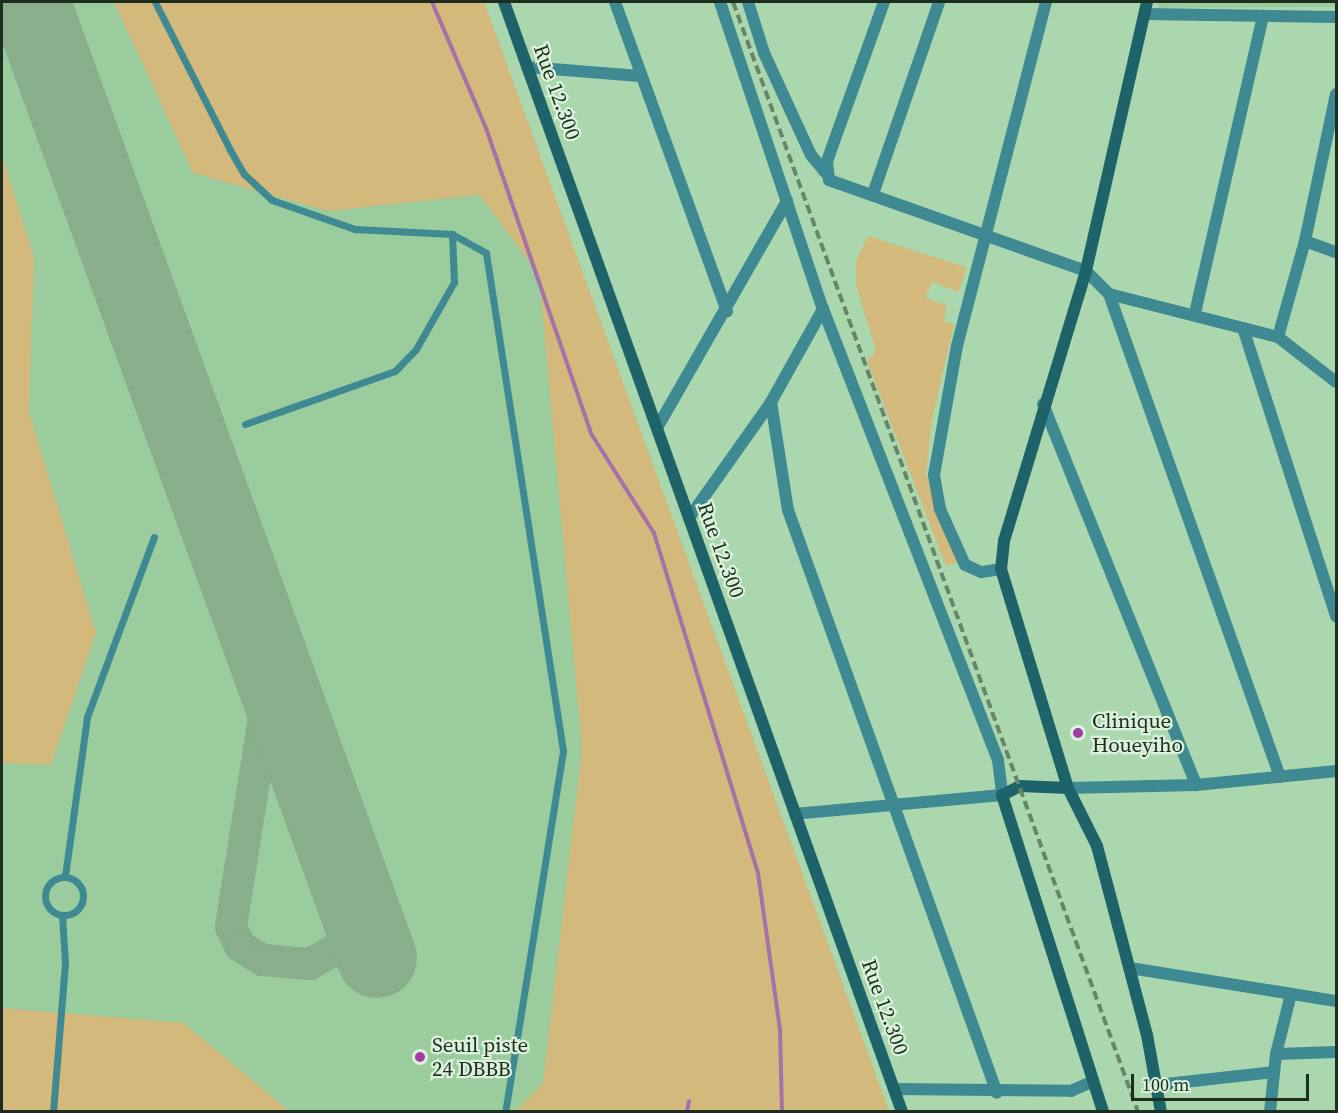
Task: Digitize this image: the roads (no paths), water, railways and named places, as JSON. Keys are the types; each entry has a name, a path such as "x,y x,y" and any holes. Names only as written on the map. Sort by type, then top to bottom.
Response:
{"main road":[{"name":"Rue 12.300","path":"504,2 902,1112"},
{"path":"1146,8 1086,271 1043,404 1004,541 1001,569 1068,788 1097,846 1130,968 1161,1112"},
{"path":"1068,788 1020,786 1002,795 1103,1112"}],"street":[{"path":"615,2 727,311"},
{"path":"720,2 824,309 998,760 1002,795 894,801 795,814"},
{"path":"748,2 778,84 811,155 825,172 843,187 873,194 1086,271 1109,294 1280,777"},
{"path":"873,2 879,16"},
{"path":"825,172 884,2"},
{"path":"873,194 939,2"},
{"path":"1001,569 981,572 964,565 940,509 934,476 957,346 1046,2"},
{"path":"1146,8 1263,16 1336,18"},
{"path":"1195,313 1263,16"},
{"path":"527,67 640,76"},
{"path":"1278,337 1305,241 1336,94"},
{"path":"657,428 727,311 788,201"},
{"path":"1305,241 1336,252"},
{"path":"1109,294 1195,313 1278,337 1336,382"},
{"path":"689,518 771,402 824,309"},
{"path":"1243,328 1336,616"},
{"path":"771,402 788,510 997,1093"},
{"path":"1043,404 1196,784"},
{"path":"1068,788 1196,784 1336,771"},
{"path":"1130,968 1336,1001"},
{"path":"1270,1112 1276,1054 1291,994"},
{"path":"1276,1054 1336,1052"},
{"path":"1157,1085 1274,1072"},
{"path":"894,1089 997,1093 1071,1091 1094,1081"}],"lane":[{"path":"155,2 244,174 272,200 355,229 452,234 480,245 491,274 564,751 505,1112"},
{"path":"245,424 395,371 416,349 454,282 452,234"},
{"path":"65,876 87,717 154,537"},
{"path":"62,915 76,910 83,897 78,883 65,876"},
{"path":"62,915 46,904 45,894 48,885 65,876"},
{"path":"52,1112 65,962 62,915"}],"waterway":[{"path":"432,2 486,128 592,435 654,533 758,873 780,1029 782,1112"},
{"path":"687,1112 689,1101"}],"railway":[{"path":"733,2 1138,1112"}],"place":[{"name":"Clinique Houeyiho","path":"1078,733"},
{"name":"Seuil piste 24 DBBB","path":"420,1057"}]}
